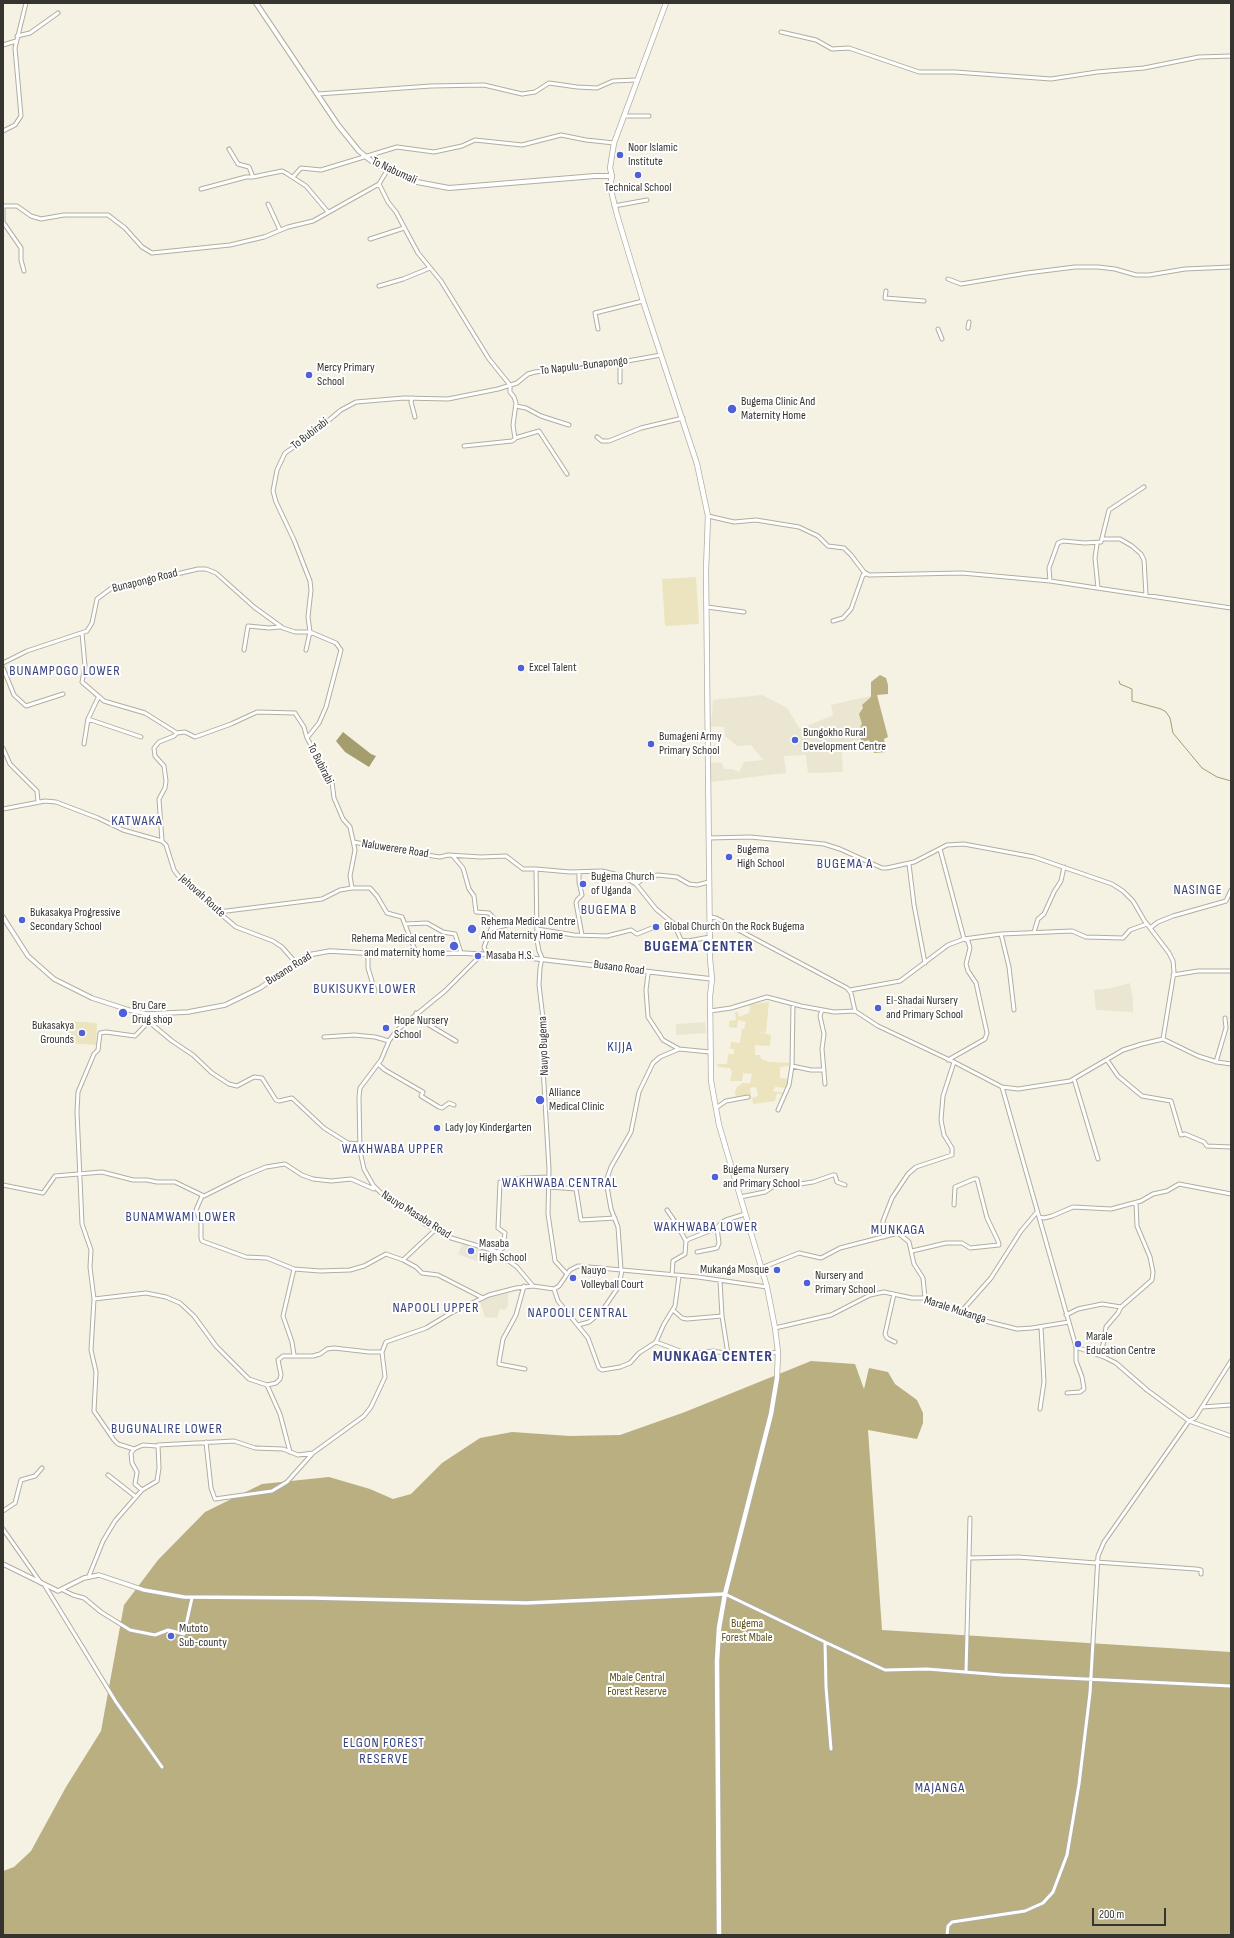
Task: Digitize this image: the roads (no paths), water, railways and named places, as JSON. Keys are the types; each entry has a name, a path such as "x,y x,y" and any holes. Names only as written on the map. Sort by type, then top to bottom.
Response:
{"main road":[{"name":"To Nabumali","path":"256,3 345,135 365,157 375,164 417,182 449,188 612,176"},
{"path":"666,3 636,80 614,143 610,168 612,176 610,186 614,206 643,301 701,477 708,516 707,607 709,882 712,979 710,1011 711,1081 714,1109 766,1287 775,1328 778,1352 777,1378 771,1414 725,1594 719,1628 717,1655 719,1935"}],"street":[{"path":"3,131 15,125 21,116 16,41 26,3"},
{"path":"17,36 30,33 58,13"},
{"path":"781,32 816,40 832,49 849,48 899,66 926,72 954,72 1051,79 1097,72 1144,68 1199,57 1231,56"},
{"path":"3,45 16,41"},
{"path":"318,94 431,86 484,85 522,94 535,92 549,83 597,88 614,81 636,80"},
{"path":"624,116 649,116"},
{"path":"293,177 301,168 321,170 397,147 434,152 462,146 475,140 522,145 561,135 586,140 614,143"},
{"path":"229,149 238,164 249,167 253,177"},
{"path":"24,271 21,260 21,248 3,222 3,206 17,206 31,216 41,219 64,215 108,215 125,228 142,248 152,252 182,251 213,245 234,244 264,237 280,230 313,221 350,199 370,191 379,184 388,169"},
{"path":"200,189 246,177 282,171 306,186 328,212"},
{"path":"379,184 418,253 443,284 490,359 510,385 510,392 514,397 516,406 513,425 515,438"},
{"path":"614,206 647,200"},
{"path":"268,204 280,230"},
{"path":"370,239 404,228"},
{"path":"948,279 961,284 1027,272 1075,267 1115,269 1136,275 1149,275 1185,269 1231,267"},
{"path":"379,286 403,279 430,268"},
{"path":"886,291 885,298 924,301"},
{"path":"598,329 595,313 643,301"},
{"path":"968,328 969,322"},
{"path":"938,329 942,339"},
{"name":"To Napulu-Bunapongo","path":"510,385 520,381 528,374 535,372 620,362 661,355"},
{"path":"620,362 620,382"},
{"name":"To Bubirabi","path":"354,842 350,827 342,819 332,782 307,738 319,722 326,707 341,650 333,641 310,632 308,617 311,590 310,581 274,494 274,484 279,463 285,454 310,436 340,410 351,404 362,401 412,398 448,399 510,385"},
{"path":"412,398 415,417"},
{"path":"516,406 526,408 541,416 569,425"},
{"path":"597,437 602,441 609,441 641,428 682,418"},
{"path":"464,446 512,441 515,438 539,431 567,474"},
{"path":"1050,581 1049,568 1058,543 1065,541 1097,544 1101,542 1103,539 1106,516 1109,510 1144,487"},
{"path":"708,516 734,522 756,520 799,528 818,536 828,546 844,548 866,574"},
{"path":"1103,539 1120,539 1132,546 1141,554 1144,560 1146,595"},
{"path":"1097,544 1095,558 1098,588"},
{"name":"Bunapongo Road","path":"82,633 90,628 97,599 114,587 198,569 214,571 254,607 280,626 295,632 310,632"},
{"path":"833,621 843,618 851,609 863,575 866,574 962,573 1050,581 1231,608"},
{"path":"707,607 744,612"},
{"path":"244,650 248,626 269,628 280,626"},
{"path":"306,650 310,632"},
{"path":"3,663 27,651 82,633 85,666 82,681 98,698 148,715 176,733"},
{"path":"3,668 14,695 26,706 63,694"},
{"path":"84,744 88,719 98,698"},
{"path":"3,809 38,802 56,802 98,818 123,830 162,841 159,799 166,785 166,781 164,766 155,756 154,748 159,742 174,736 176,733 185,732 193,736 200,736 254,713 272,711 295,713 304,726 307,738"},
{"path":"88,719 141,738"},
{"path":"3,748 10,764 37,791 38,802"},
{"path":"709,838 750,837 824,844 840,849 882,868 893,868 909,864 923,859 947,845 964,844 1019,853 1117,887 1131,898 1147,924 1170,953 1174,966 1163,1039"},
{"name":"Jehovah Route","path":"162,841 178,875 218,912 240,929 273,941 286,951 296,963"},
{"name":"Naluwerere Road","path":"352,888 350,876 354,857 354,842 406,853 453,856 506,856 523,870 536,869 606,872 624,876 636,884"},
{"path":"940,849 964,939 968,941 970,948 966,964 968,971 976,982 987,1033 985,1039 948,1060"},
{"path":"453,856 463,868 469,889 474,896 476,912 478,914 490,913 493,917 491,928 484,947 487,954"},
{"path":"909,864 914,905 925,963"},
{"path":"1034,932 1038,920 1044,914 1061,881 1064,868"},
{"name":"Nauyo Bugema","path":"536,869 536,922 539,951 542,958 539,985 545,1035 543,1068 546,1092 549,1187 548,1214 554,1256 557,1264 567,1274"},
{"path":"579,872 579,882 582,895 576,903 582,935"},
{"path":"709,882 697,886 689,884 677,877 658,874 646,877 636,884 656,909 674,924 681,940 688,941 710,937"},
{"path":"218,912 322,899 340,890 370,888 377,896 387,913 402,917 417,955"},
{"path":"1150,928 1158,922 1173,916 1226,901 1231,890"},
{"name":"Busano Road","path":"3,917 28,956 62,984 84,995 115,1006 156,1014 201,1011 225,1005 260,988 308,955 319,952 399,955 461,953 487,954 542,958 712,979"},
{"path":"710,917 723,922 850,990 900,981 948,945 964,939 1001,934 1074,930 1085,936 1122,938 1131,929 1147,924"},
{"path":"491,928 515,923 536,922"},
{"path":"405,924 426,923 443,932 455,934 461,953"},
{"path":"537,929 582,935 612,936 631,930 637,934 652,928 656,929"},
{"path":"1001,934 1009,967 1014,1010"},
{"path":"368,953 368,968 375,991"},
{"name":"Nauyo Masaba Road","path":"482,954 444,991 416,1013 396,1032 389,1041 378,1064 362,1084 359,1093 360,1144 364,1169 376,1190 435,1230 458,1241 491,1249 497,1252 517,1267 533,1286"},
{"path":"1173,975 1198,971 1231,971"},
{"path":"651,972 648,974 646,990 648,1017 663,1040 679,1049 710,1052"},
{"path":"850,990 855,1011"},
{"path":"710,1011 731,1008 762,997 822,1010 844,1013 855,1011 878,1026 954,1062 1002,1087 1018,1089 1061,1083 1074,1079 1132,1046 1163,1039 1198,1056 1216,1062 1231,1064"},
{"path":"778,1110 789,1085 792,1066 793,1004"},
{"path":"822,1010 820,1016 824,1034 822,1049 825,1084"},
{"path":"416,1013 429,1025 456,1041"},
{"path":"156,1014 135,1036 100,1032 98,1050 94,1054 78,1092 77,1112 82,1224 91,1250 90,1267 94,1299 91,1350 96,1372 94,1411 118,1444 134,1449 143,1445 157,1446 234,1441 255,1448 277,1448 298,1455 312,1453"},
{"path":"1216,1062 1226,1028 1225,1018"},
{"path":"148,1021 172,1041 193,1055 212,1073 229,1084 237,1086 254,1077 262,1078 276,1100 279,1101 292,1098 324,1128 348,1143 360,1144"},
{"path":"324,1037 354,1035 375,1037 389,1041"},
{"path":"578,1325 589,1322 602,1311 618,1288 622,1270 618,1246 618,1227 614,1218 606,1185 607,1175 631,1132 640,1092 653,1063 660,1057 679,1049"},
{"path":"1106,1060 1118,1076 1142,1096 1170,1101 1181,1134 1185,1134 1204,1142 1207,1146 1231,1147"},
{"path":"884,1237 883,1221 892,1198 908,1174 916,1167 952,1155 952,1148 944,1135 941,1120 943,1096 954,1062"},
{"path":"378,1064 385,1070 422,1092 421,1096 439,1107 442,1108 449,1103 454,1105"},
{"path":"792,1066 810,1070 824,1070"},
{"path":"1074,1079 1098,1159"},
{"path":"1002,1087 1076,1347 1076,1360 1082,1377 1084,1389 1080,1392 1068,1393"},
{"path":"714,1109 726,1101 748,1097"},
{"path":"3,1185 43,1193 55,1176 102,1172 133,1180 144,1179 157,1182 175,1182 202,1196 206,1196 242,1177 266,1167 285,1164 302,1176 331,1181 351,1179 376,1190"},
{"path":"740,1198 766,1192 780,1182 793,1185 813,1182 833,1175 835,1175 837,1182 845,1186"},
{"path":"497,1252 503,1248 505,1233 498,1228 500,1182 522,1178 548,1177"},
{"path":"912,1251 946,1243 962,1244 974,1249 999,1245 987,1218 977,1179 955,1187 954,1205"},
{"path":"1039,1217 1044,1218 1052,1216 1073,1207 1111,1209 1136,1203 1178,1184 1231,1194"},
{"path":"549,1187 576,1189 581,1220 614,1218"},
{"path":"202,1196 196,1210 200,1223 200,1238 202,1241 246,1257 267,1258 294,1269 320,1271 350,1270 364,1266 386,1254 403,1260 416,1267 422,1274 438,1275 483,1298"},
{"path":"1098,1355 1104,1343 1105,1328 1118,1313 1121,1307 1150,1282 1153,1276 1149,1254 1143,1245 1137,1226 1136,1203"},
{"path":"667,1210 686,1241 685,1254 673,1262 672,1275"},
{"path":"960,1313 991,1278 1021,1232 1037,1212"},
{"path":"686,1241 701,1233 717,1228 721,1223 745,1214"},
{"path":"697,1252 717,1248 719,1243 717,1228"},
{"path":"403,1260 435,1230"},
{"path":"761,1268 799,1253 821,1258 840,1248 895,1233 901,1235 909,1242 914,1264 923,1278 925,1298"},
{"path":"206,1442 211,1488 215,1499 272,1491 287,1482 312,1453 326,1445 339,1433 360,1419 371,1407 384,1377 382,1352 386,1342 426,1328 451,1312 483,1298 524,1286 554,1289 559,1286 572,1268 578,1266 672,1275 766,1287"},
{"path":"294,1269 283,1316 292,1342 294,1355"},
{"path":"554,1289 558,1301 588,1338 599,1368 602,1370 620,1367 630,1363 639,1353 656,1342 673,1310 678,1296 679,1276"},
{"path":"720,1281 722,1316 728,1354"},
{"path":"524,1286 516,1315 503,1339 499,1363 525,1369"},
{"name":"Marale Mukanga","path":"775,1328 831,1315 877,1293 894,1294 912,1298 925,1298 960,1313 1017,1328 1041,1327 1069,1322"},
{"path":"94,1299 146,1294 166,1297 180,1303 188,1310 216,1346 241,1371 252,1381 267,1385 276,1383 280,1380 279,1358 294,1355 317,1355 324,1350 334,1348 382,1352"},
{"path":"894,1294 885,1334 887,1338 895,1342"},
{"path":"1066,1315 1078,1309 1102,1304 1121,1307"},
{"path":"673,1310 682,1318 687,1319 722,1316"},
{"path":"1040,1409 1044,1382 1041,1327"},
{"path":"656,1342 688,1354 713,1351 744,1357 778,1352"},
{"path":"1076,1347 1116,1363 1147,1390 1189,1421 1231,1436"},
{"path":"947,1935 948,1926 952,1922 1033,1909 1043,1904 1053,1892 1063,1868 1072,1835 1079,1784 1091,1679 1096,1562 1104,1542 1189,1421 1195,1418 1231,1361"},
{"path":"267,1385 281,1418 290,1452"},
{"path":"1202,1408 1231,1405"},
{"path":"89,1576 103,1541 116,1521 142,1490 158,1480 159,1459 157,1446"},
{"path":"134,1449 131,1456 137,1472 134,1482 142,1490"},
{"path":"3,1511 11,1508 17,1500 21,1480 35,1476 42,1468"},
{"path":"108,1475 136,1497"},
{"path":"966,1672 970,1518"},
{"path":"3,1529 43,1585 116,1702 162,1767"},
{"path":"970,1558 1018,1557 1096,1562 1196,1569 1201,1570 1201,1574"},
{"path":"3,1564 56,1591 63,1590 89,1576 103,1576 157,1594 192,1598 526,1603 725,1594 885,1670 917,1668 1231,1686"},
{"path":"63,1590 84,1598 101,1612 130,1630 155,1635 168,1630 184,1634 192,1598"},
{"path":"825,1642 826,1694 831,1749"}],"waterway":[{"path":"1119,681 1120,684 1132,689 1132,701 1161,709 1166,712 1170,718 1173,733 1202,768 1217,777 1231,781"}],"place":[{"name":"Noor Islamic Institute","path":"620,155"},
{"name":"Technical School","path":"638,175"},
{"name":"Mercy Primary School","path":"309,375"},
{"name":"Bugema Clinic And Maternity Home","path":"732,409"},
{"name":"Excel Talent","path":"521,668"},
{"name":"Bungokho Rural Development Centre","path":"795,740"},
{"name":"Bumageni Army Primary School","path":"651,744"},
{"name":"Bugema High School","path":"729,857"},
{"name":"Bugema Church of Uganda","path":"583,884"},
{"name":"Bukasakya Progressive Secondary School","path":"22,920"},
{"name":"Global Church On the Rock Bugema","path":"656,927"},
{"name":"Rehema Medical Centre And Maternity Home","path":"472,929"},
{"name":"Rehema Medical centre and maternity home","path":"454,946"},
{"name":"Masaba H.S.","path":"478,956"},
{"name":"El-Shadai Nursery and Primary School","path":"878,1008"},
{"name":"Bru Care Drug shop","path":"123,1013"},
{"name":"Hope Nursery School","path":"386,1028"},
{"name":"Bukasakya Grounds","path":"82,1033"},
{"name":"Alliance Medical Clinic","path":"540,1100"},
{"name":"Lady Joy Kindergarten","path":"437,1128"},
{"name":"Bugema Nursery and Primary School","path":"715,1177"},
{"name":"Masaba High School","path":"471,1251"},
{"name":"Mukanga Mosque","path":"777,1270"},
{"name":"Nauyo Volleyball Court","path":"573,1278"},
{"name":"Nursery and Primary School","path":"807,1283"},
{"name":"Marale Education Centre","path":"1078,1344"},
{"name":"Mutoto Sub-county","path":"171,1636"}],"district":[{"name":"BUNAMPOGO LOWER","path":"65,671"},
{"name":"KATWAKA","path":"137,821"},
{"name":"BUGEMA A","path":"845,864"},
{"name":"NASINGE","path":"1198,890"},
{"name":"BUGEMA B","path":"609,910"},
{"name":"BUGEMA CENTER","path":"699,947"},
{"name":"BUKISUKYE LOWER","path":"365,989"},
{"name":"KIJJA","path":"620,1047"},
{"name":"WAKHWABA UPPER","path":"393,1149"},
{"name":"WAKHWABA CENTRAL","path":"560,1183"},
{"name":"BUNAMWAMI LOWER","path":"181,1217"},
{"name":"WAKHWABA LOWER","path":"706,1227"},
{"name":"MUNKAGA","path":"898,1230"},
{"name":"NAPOOLI UPPER","path":"436,1308"},
{"name":"NAPOOLI CENTRAL","path":"578,1313"},
{"name":"MUNKAGA CENTER","path":"713,1357"},
{"name":"BUGUNALIRE LOWER","path":"167,1429"},
{"name":"ELGON FOREST RESERVE","path":"384,1752"},
{"name":"MAJANGA","path":"940,1788"}],"park label":[{"name":"Bugema Forest Mbale","path":"747,1631"},
{"name":"Mbale Central Forest Reserve","path":"637,1685"}]}
